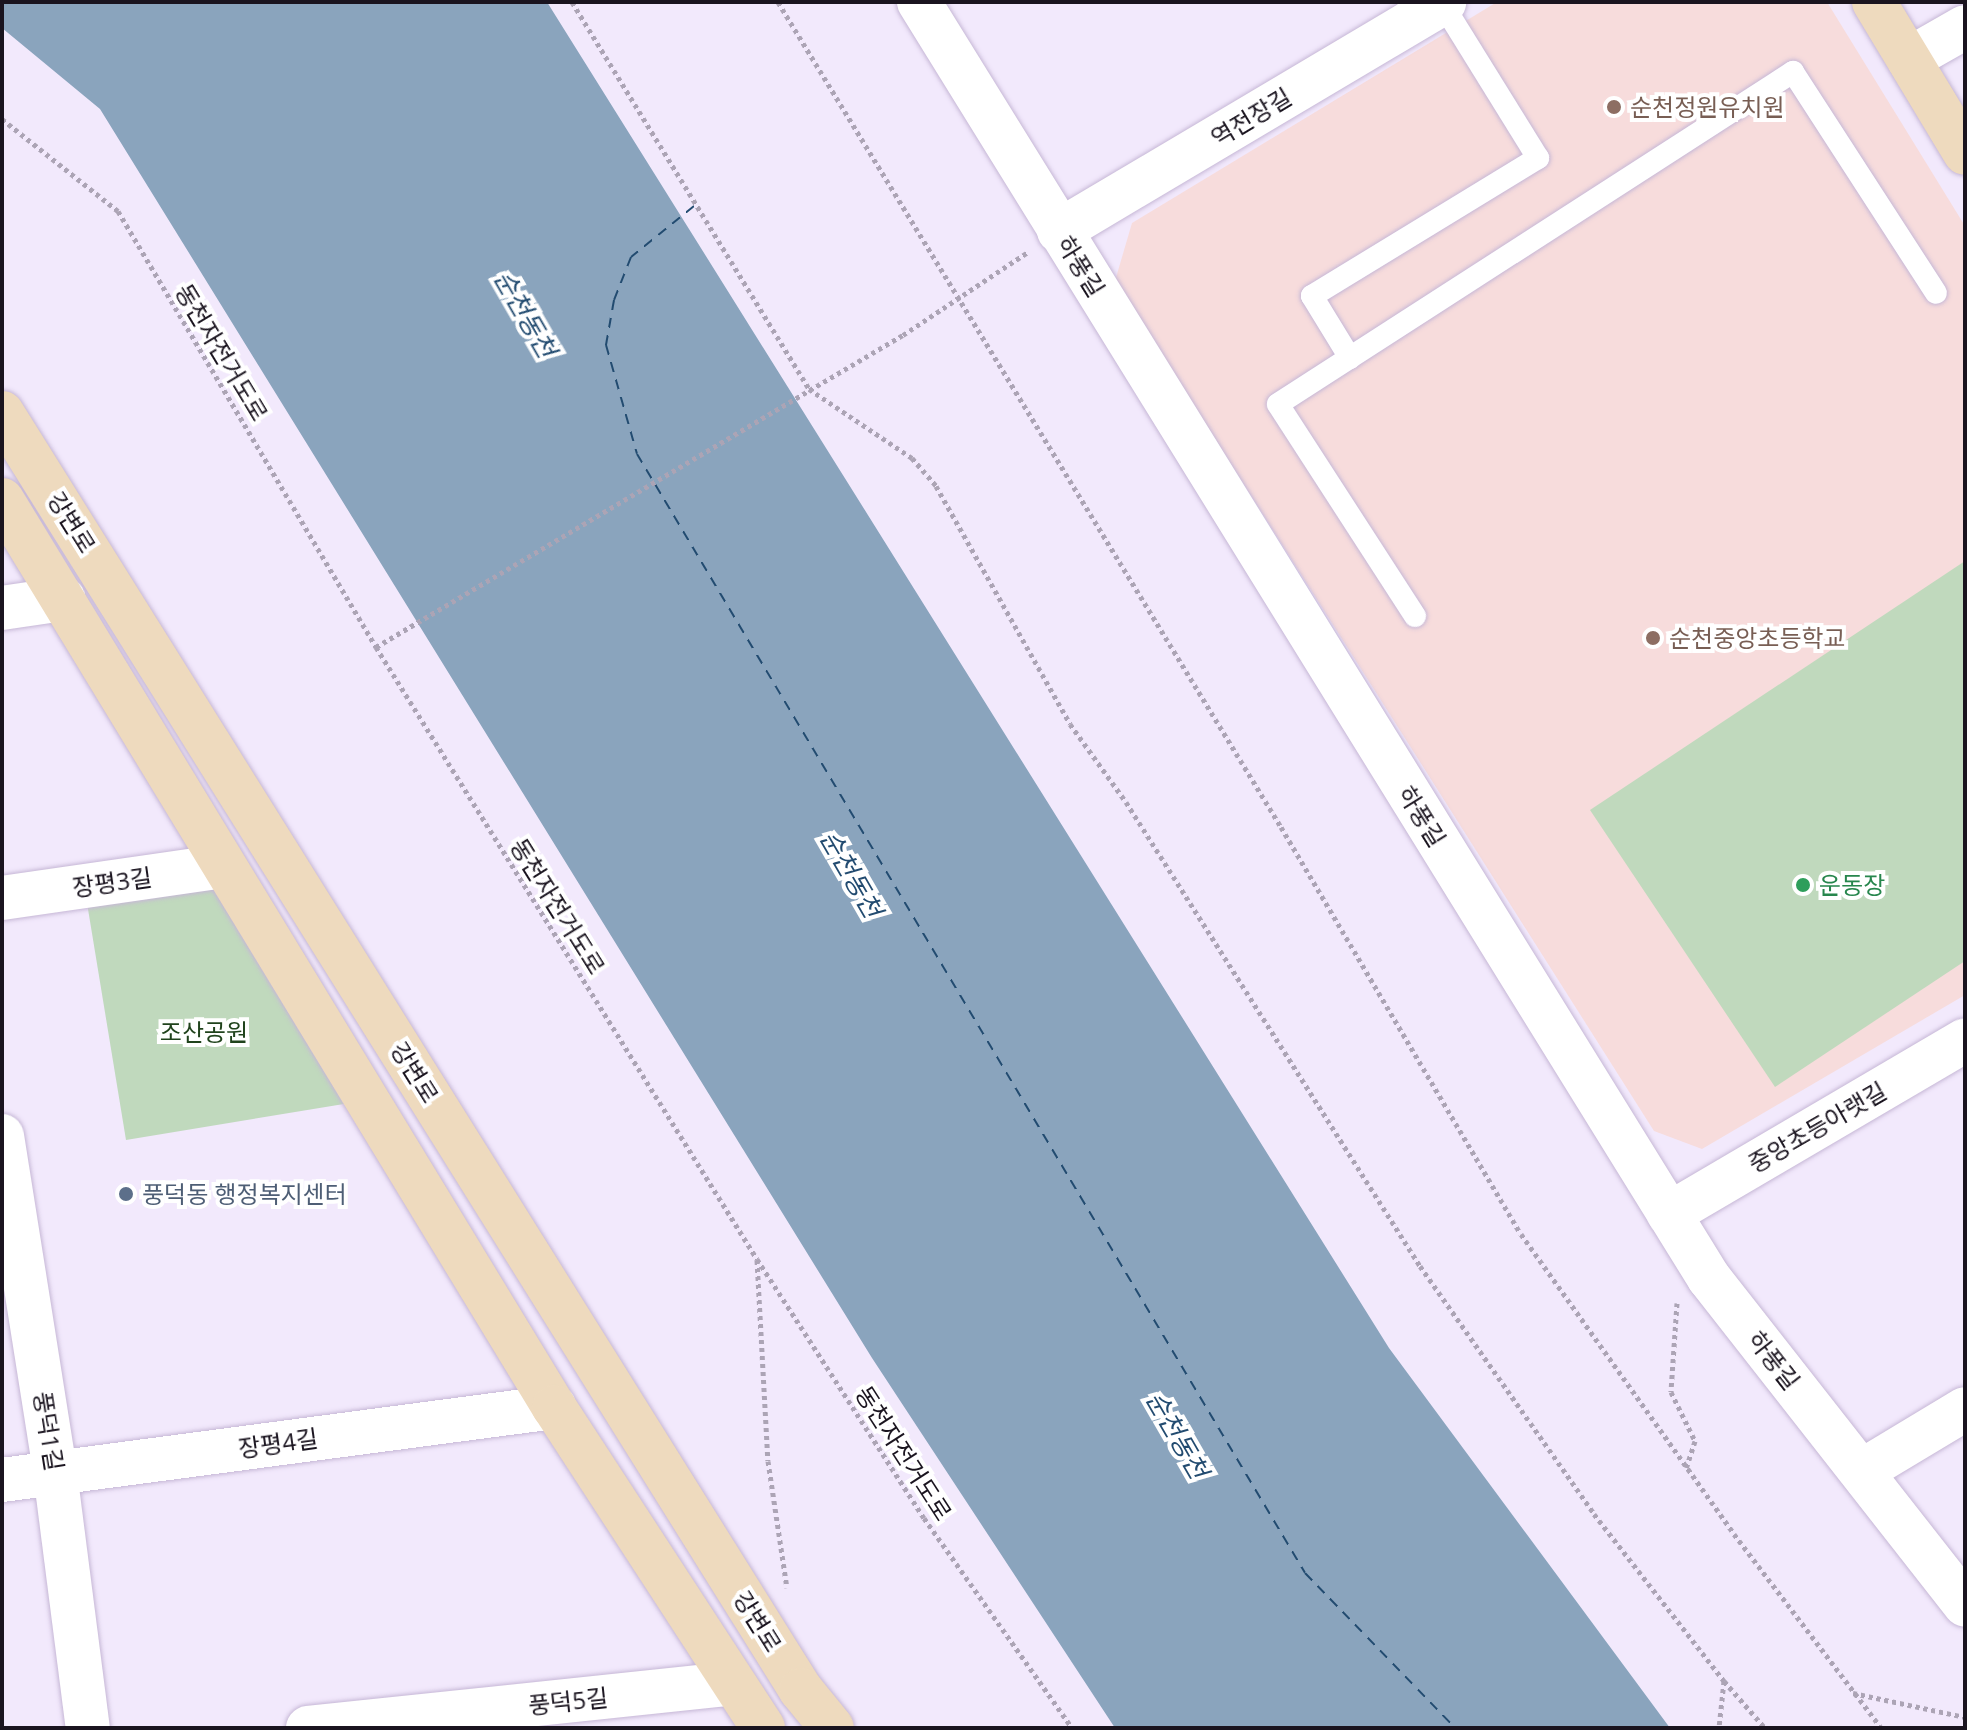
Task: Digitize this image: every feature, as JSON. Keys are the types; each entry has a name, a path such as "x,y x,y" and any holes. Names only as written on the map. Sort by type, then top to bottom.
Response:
{"main road":[{"path":"1874,2 1965,153"},
{"name":"강변로","path":"2,413 801,1690 832,1728"},
{"name":"강변로","path":"2,500 554,1407 762,1727"},
{"path":"801,1690 853,1728"}],"street":[{"name":"하풍길","path":"919,2 1709,1278 1965,1604"},
{"name":"역전장길","path":"1059,231 1443,2"},
{"path":"1909,59 1965,27"},
{"path":"2,608 63,599"},
{"name":"장평3길","path":"2,898 223,866"},
{"name":"중앙초등아랫길","path":"1669,1214 1965,1040"},
{"name":"풍덕1길","path":"2,1136 6,1192 55,1472 88,1728"},
{"name":"장평4길","path":"2,1480 554,1407"},
{"path":"1862,1471 1965,1409"},
{"name":"풍덕5길","path":"308,1728 733,1683"}],"lane":[{"path":"1350,358 1312,296 1538,158 1443,2"},
{"path":"1415,616 1278,404 1793,72 1936,293"}],"path":[{"path":"572,2 809,389 924,468 1070,724 1126,802 1420,1266 1594,1514 1724,1681 1765,1728"},
{"path":"778,2 956,299 1281,827 1521,1234 1686,1468 1881,1728"},
{"name":"동천자전거도로","path":"2,119 118,211 376,647 757,1259 924,1518 1072,1728"},
{"path":"376,647 809,389 956,299 1059,231"},
{"path":"757,1259 768,1461 788,1598"},
{"path":"1686,1468 1695,1441 1671,1392 1676,1304 1709,1278"},
{"path":"1719,1728 1724,1681"},
{"path":"1853,1693 1965,1717"}],"shaded area":[{"name":"순천중앙초등학교","path":"1497,2 1827,2 1965,226 1965,995 1702,1149 1654,1131 1115,281 1132,223"}],"green space":[{"name":"운동장","path":"1965,561 1965,961 1775,1087 1590,810"},
{"name":"조산공원","path":"221,881 356,1102 126,1140 87,903"}],"water":[{"name":"순천동천","path":"2,2 547,2 1389,1348 1670,1728 1115,1728 872,1358 100,109 2,28"}],"ferry route":[{"path":"694,206 631,257 614,300 606,345 637,454 1305,1573 1455,1728"}],"place":[{"name":"순천정원유치원","path":"1614,107"},
{"name":"순천중앙초등학교","path":"1653,638"},
{"name":"운동장","path":"1803,885"},
{"name":"풍덕동 행정복지센터","path":"126,1194"}]}
